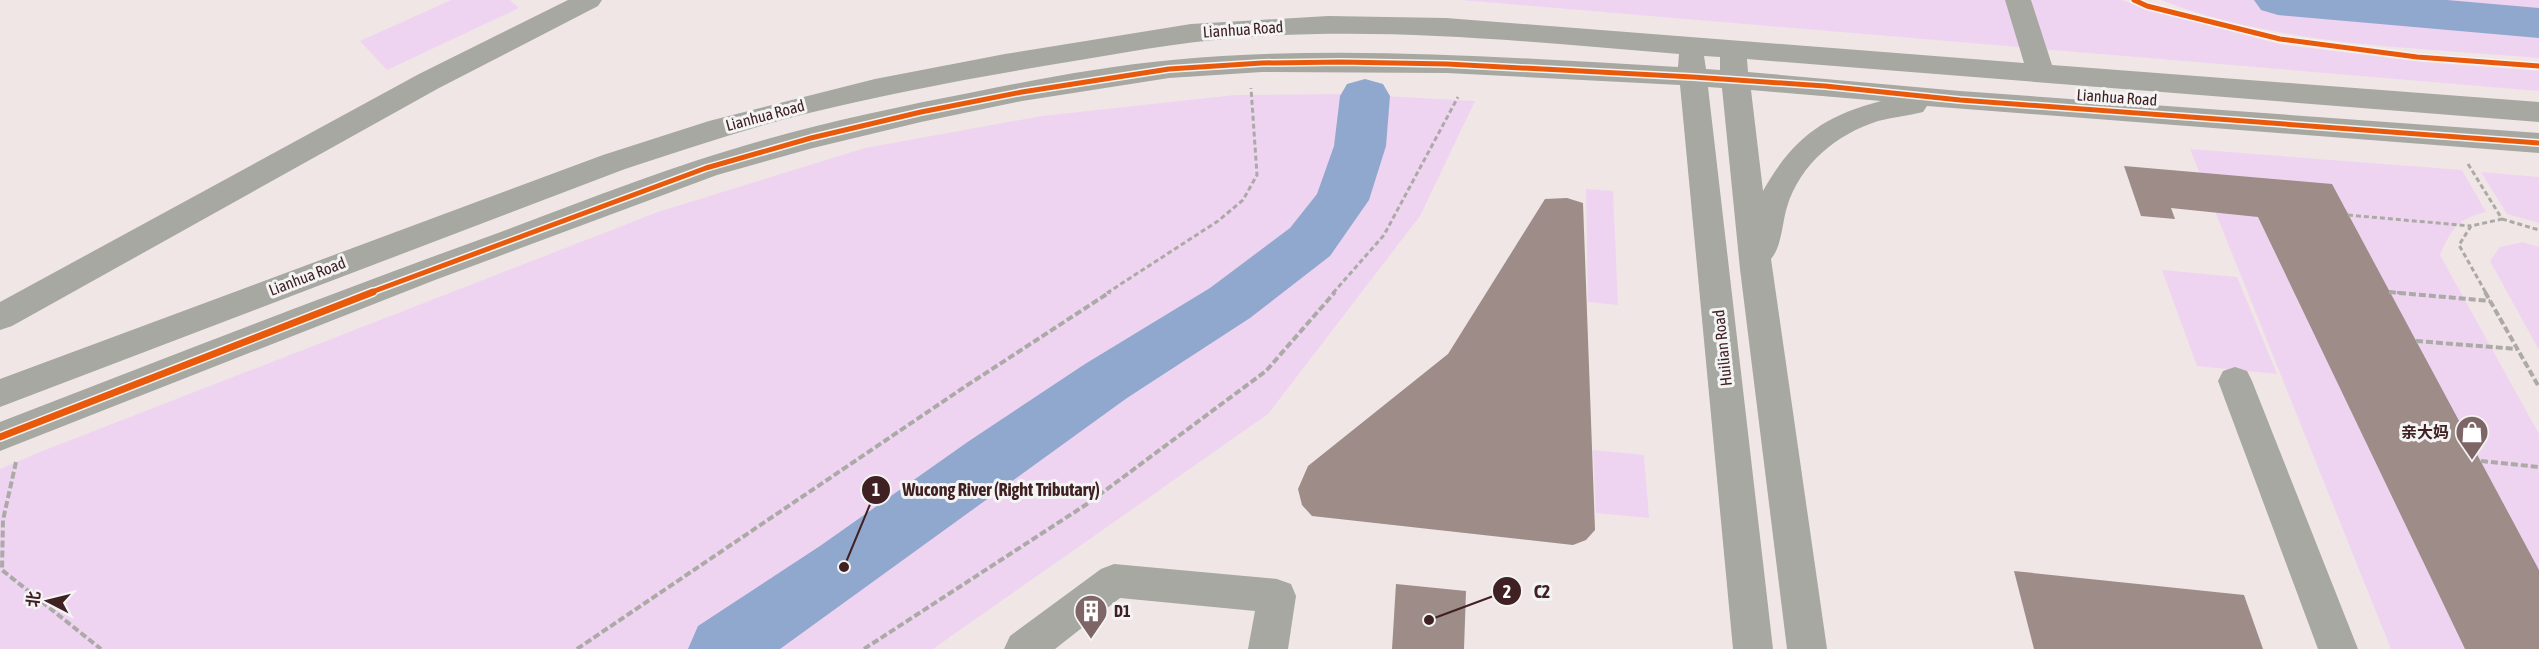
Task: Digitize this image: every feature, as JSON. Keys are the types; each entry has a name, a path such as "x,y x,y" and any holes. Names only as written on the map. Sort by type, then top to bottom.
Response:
{"street":[{"path":"0,316 429,81 590,0"},
{"path":"2018,0 2041,73"},
{"name":"Lianhua Road","path":"0,393 614,162 719,128 875,88 1005,63 1191,33 1265,27 1373,24 1446,27 1692,62 2041,73 2539,112"},
{"path":"9,445 424,272 591,209 706,168 811,138 921,111 1022,92 1169,69 1256,75 1341,62 1447,64 1692,62"},
{"name":"Huilian Road","path":"1692,62 1753,649"},
{"path":"1733,65 1756,269 1807,649"},
{"name":"Lianhua Road","path":"1733,65 1960,100 2539,143"},
{"path":"1756,269 1777,193 1798,160 1817,140 1838,125 1881,110 1960,100"},
{"path":"2235,381 2338,649"},
{"path":"1023,649 1114,581 1277,596 1268,649"}],"path":[{"path":"577,649 966,386 1218,221 1243,200 1257,175 1256,75"},
{"path":"864,649 1087,504 1266,370 1384,235 1458,96"},
{"path":"2473,171 2502,219"},
{"path":"2348,214 2471,226 2502,219 2539,230"},
{"path":"2471,226 2459,245 2539,387"},
{"path":"2390,292 2491,301"},
{"path":"2416,341 2518,349"},
{"path":"9,445 1,521 1,569 101,649"},
{"path":"2481,461 2539,467"}],"shaded area":[{"path":"451,0 510,0 519,8 387,70 360,41"},
{"path":"1461,0 2122,0 2279,44 2423,62 2539,71 2539,91"},
{"path":"2161,0 2254,0 2289,8 2539,29 2539,58 2395,47 2300,36 2206,15"},
{"path":"2322,0 2539,0 2539,17"},
{"path":"1346,94 1475,101 1420,216 1268,414 933,649 0,649 0,469 40,452 658,212 865,148 1042,116 1235,95"},
{"path":"2190,149 2462,170 2486,212 2468,218 2457,226 2440,255 2539,434 2539,649 2391,649"},
{"path":"2481,172 2539,177 2539,223 2507,214"},
{"path":"1586,189 1613,191 1618,305 1588,302"},
{"path":"2523,242 2539,247 2539,350 2490,261 2500,247"},
{"path":"2162,270 2237,277 2277,374 2197,366"},
{"path":"1593,450 1644,455 1649,518 1596,513"}],"building":[{"path":"2124,166 2332,184 2539,570 2539,649 2465,649 2258,217 2171,208 2175,219 2141,216"},
{"path":"1567,198 1583,203 1595,530 1586,540 1573,545 1312,516 1302,505 1298,489 1308,466 1448,354 1545,199"},
{"path":"2014,571 2244,595 2263,649 2034,649"},
{"path":"1396,584 1466,591 1464,649 1392,649"}],"waterway":[{"path":"2278,0 2539,23"},
{"path":"723,649 844,567 991,460 1106,381 1230,303 1310,242 1342,200 1360,146 1365,96"}],"cycle path":[{"path":"2134,0 2147,6 2280,39 2417,57 2539,66"},
{"path":"0,437 424,272 706,168 811,138 921,112 1022,92 1169,69 1262,63 1341,62 1447,64 1693,77 1825,86 1960,100 2539,143"}],"place":[{"name":"亲大妈","path":"2472,461"},
{"name":"Wucong River (Right Tributary)","path":"844,567"},
{"name":"C2","path":"1429,620"},
{"name":"D1","path":"1091,640"}]}
